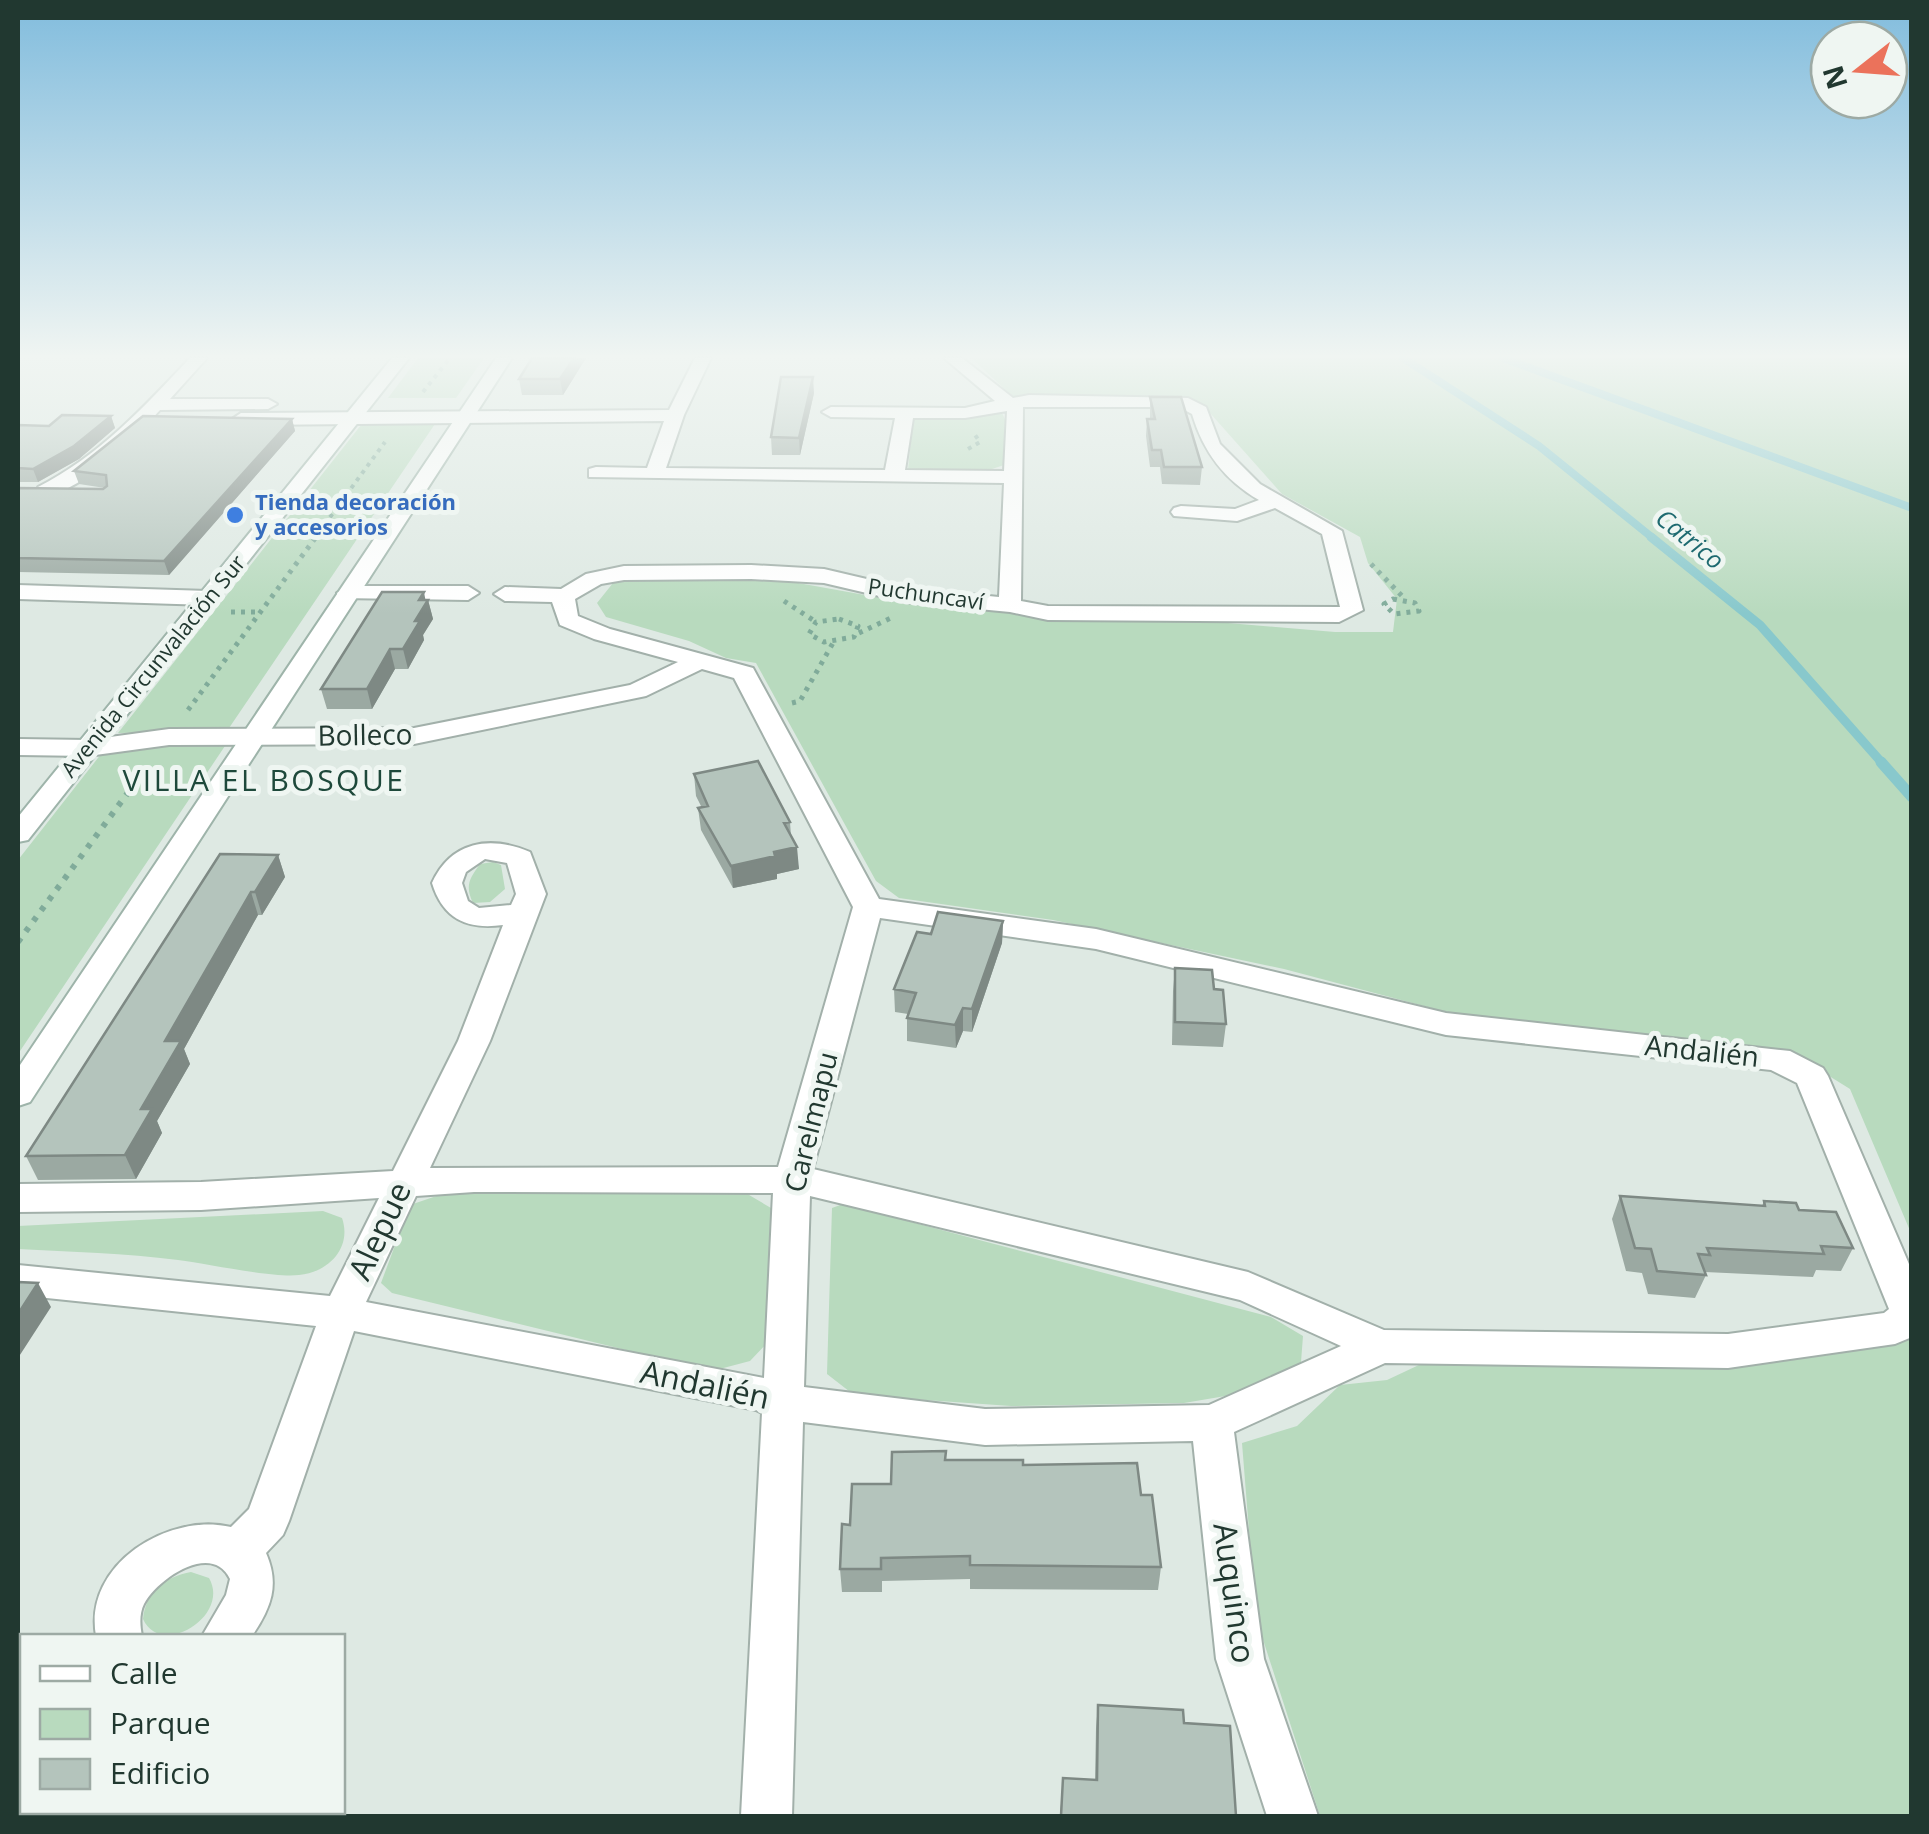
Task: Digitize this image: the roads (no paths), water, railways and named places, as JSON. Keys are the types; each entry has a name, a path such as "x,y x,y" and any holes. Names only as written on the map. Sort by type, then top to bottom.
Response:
{"street":[{"path":"45,491 70,480 111,444"},
{"name":"Avenida Circunvalación Sur","path":"18,834 332,444"},
{"path":"18,1094 447,444"},
{"path":"654,474 665,444"},
{"path":"894,476 900,444"},
{"path":"1010,605 1015,444"},
{"path":"1209,444 1253,488 1277,500"},
{"path":"596,473 1015,477"},
{"path":"18,491 82,494"},
{"path":"1181,512 1237,514 1277,500"},
{"name":"Puchuncaví","path":"504,594 566,596 594,579 624,572 751,572 824,576 904,595 1010,605 1048,614 1324,615 1352,610 1332,531 1277,500"},
{"path":"18,592 208,598"},
{"path":"348,593 468,593"},
{"path":"566,596 562,605 568,620 602,634 744,673 868,908"},
{"name":"Bolleco","path":"18,747 88,748 168,737 414,736 637,691 702,660"},
{"name":"Carelmapu","path":"768,1816 792,1180 868,908"},
{"name":"Andalién","path":"18,1198 201,1196 474,1179 792,1180 837,1186 1248,1287 1380,1346 1728,1351 1895,1328 1910,1313 1811,1076 1778,1059 1446,1024 1096,939 868,908"},
{"name":"Alepue","path":"240,1549 267,1521 341,1313 474,1041 523,912"},
{"name":"Andalién","path":"18,1280 341,1313 756,1393 782,1402 985,1427 1212,1423 1380,1346"},
{"name":"Auquinco","path":"1212,1423 1240,1659 1293,1816"},
{"path":"119,1634 116,1614 123,1595 138,1574 179,1546 202,1540 240,1549 251,1562 254,1580 246,1610 227,1634"}],"waterway":[{"name":"Catrico","path":"1535,444 1654,539"},
{"path":"1736,444 1912,508"},
{"name":"Catrico","path":"1651,537 1760,625 1883,764"},
{"name":"Catrico","path":"1881,762 1912,797"}],"place":[{"name":"Tienda decoración y accesorios","path":"235,515"}],"district":[{"name":"VILLA EL BOSQUE","path":"264,781"}]}
